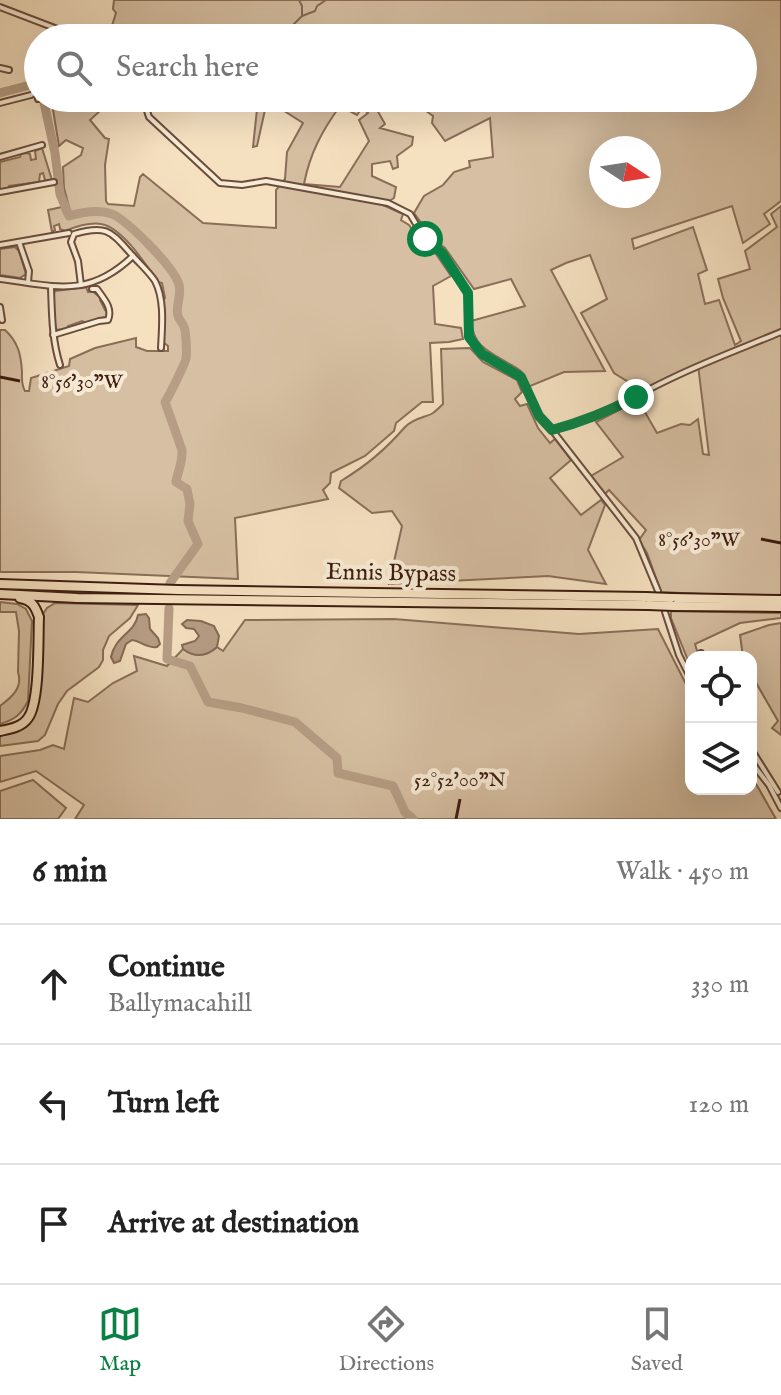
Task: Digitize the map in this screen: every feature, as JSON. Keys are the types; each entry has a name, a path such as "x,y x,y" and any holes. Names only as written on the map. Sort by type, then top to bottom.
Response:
{"highway":[{"name":"Ennis Bypass","path":"0,584 781,607"},
{"name":"Ennis Bypass","path":"0,595 647,601"},
{"path":"0,595 26,599 35,606 39,617"},
{"path":"0,731 24,722 34,705 40,612 49,602 77,598"},
{"name":"Ennis Bypass","path":"673,602 781,600"}],"street":[{"path":"0,7 43,24"},
{"path":"0,68 9,70"},
{"path":"0,103 24,97"},
{"path":"147,112 220,183 242,185 266,181 388,203 410,214 425,239 442,253 468,293 469,337 482,354 521,377 539,416 636,538 658,591"},
{"path":"0,157 34,151 42,145"},
{"path":"42,176 43,184"},
{"path":"0,192 54,182"},
{"path":"56,227 57,235"},
{"path":"81,285 78,261 71,242 74,234 101,229 114,235 154,279 159,291 161,348"},
{"path":"0,245 69,233"},
{"path":"19,242 29,271 28,282"},
{"path":"0,279 68,288 102,279 133,256"},
{"path":"51,287 54,348 60,365"},
{"path":"53,335 108,320 108,305 97,289 92,289"},
{"path":"0,307 2,320"},
{"path":"552,430 613,409 673,378 781,332"},
{"path":"665,612 685,667"},
{"path":"757,758 778,792"},
{"path":"757,769 781,808"}],"shaded area":[{"path":"114,0 781,0 781,201 764,214 770,224 743,243 732,206 632,239 634,249 693,227 707,270 698,274 705,304 719,300 735,345 741,341 718,279 750,269 745,251 777,227 771,214 781,206 781,595 661,592 639,540 646,530 609,490 605,494 591,476 623,457 596,422 638,400 657,433 681,424 690,425 698,419 703,454 709,455 698,365 641,392 614,373 581,313 607,299 590,255 551,270 605,371 564,372 528,387 521,371 479,343 471,321 525,306 511,279 474,289 445,248 433,239 414,213 424,196 443,185 454,172 470,167 469,161 493,157 490,118 445,141 432,123 433,116 427,112 757,112 757,24 112,24 116,13"},
{"path":"53,112 99,112 90,120 109,139 105,165 108,204 134,206 143,174 203,223 276,228 276,190 285,179 287,152 303,123 286,112 336,112 318,143 304,184 340,187 369,141 359,120 367,112 378,112 385,124 380,128 413,137 412,145 397,156 398,167 393,169 390,161 372,164 372,176 396,187 394,198 383,205 403,214 401,220 409,225 422,244 436,254 451,276 433,286 435,324 461,328 463,339 430,343 433,402 422,402 396,423 394,431 365,456 331,473 330,483 323,490 328,499 235,518 238,579 0,572 0,330 5,330 18,349 25,391 29,391 31,378 69,366 70,359 95,348 136,338 136,347 147,351 168,351 168,346 163,342 162,301 165,298 162,283 158,282 125,239 101,224 87,224 65,231 60,229 59,224 54,226 52,232 48,210 62,207 64,213 70,211 63,167 81,155 83,148 66,140 59,146"},
{"path":"257,112 265,112 257,146 253,147"},
{"path":"42,148 52,180 45,180 43,173 39,182 0,190 0,162 26,153 30,154 31,160 36,159 35,151"},
{"path":"15,247 26,274 20,278 0,275 0,249"},
{"path":"86,287 88,292 92,291 101,298 108,316 57,330 55,291"},
{"path":"470,348 483,362 517,380 522,392 515,399 520,406 527,404 538,428 550,443 555,439 571,460 550,478 581,515 601,500 605,505 588,550 606,584 548,576 389,584 402,526 392,511 372,513 339,488 341,481 375,457 409,424 433,413 443,404 441,349"},
{"path":"0,602 17,604 26,609 32,621 28,701 17,716 0,724 0,706 15,692 19,683 19,631 16,612 0,612"},
{"path":"55,603 138,605 130,618 109,636 99,667 67,691 45,735 38,741 0,746 0,733 31,721 38,703 41,617"},
{"path":"671,611 781,613 781,618 740,623 695,644 697,651 685,653"},
{"path":"146,614 150,629 160,644 151,647 132,640 126,644 120,661 114,663 111,657 116,644 133,626 138,615"},
{"path":"394,619 579,634 658,629 685,682 685,795 757,795 757,786 776,819 75,819 84,805 36,771 0,782 0,756 53,745 64,749 74,698 88,702 113,683 137,671 134,656 167,666 183,649 200,655 217,647 223,651 245,620"},
{"path":"187,620 214,626 219,636 217,647 200,655 183,649 182,645 195,641 199,636 194,629 182,624"},
{"path":"781,623 781,735 772,728 778,721 757,684 757,651 742,651 740,635"},
{"path":"33,780 66,808 58,819 0,819 0,791"}],"waterway":[{"path":"299,0 302,15"},
{"path":"294,24 326,0"},
{"path":"0,93 24,87"},
{"path":"46,112 60,194 69,216 96,211 119,218 160,257 179,285 177,312 185,329 186,358 165,402 182,450 176,482 187,489 190,504 188,521 198,544 170,583"},
{"path":"169,608 167,659 190,666 208,702 295,722 337,758 338,773 393,786 405,812 413,819"}],"route":[{"path":"425,239 442,253 468,293 469,337 482,354 521,377 539,416 552,430 576,424 636,397"}]}
